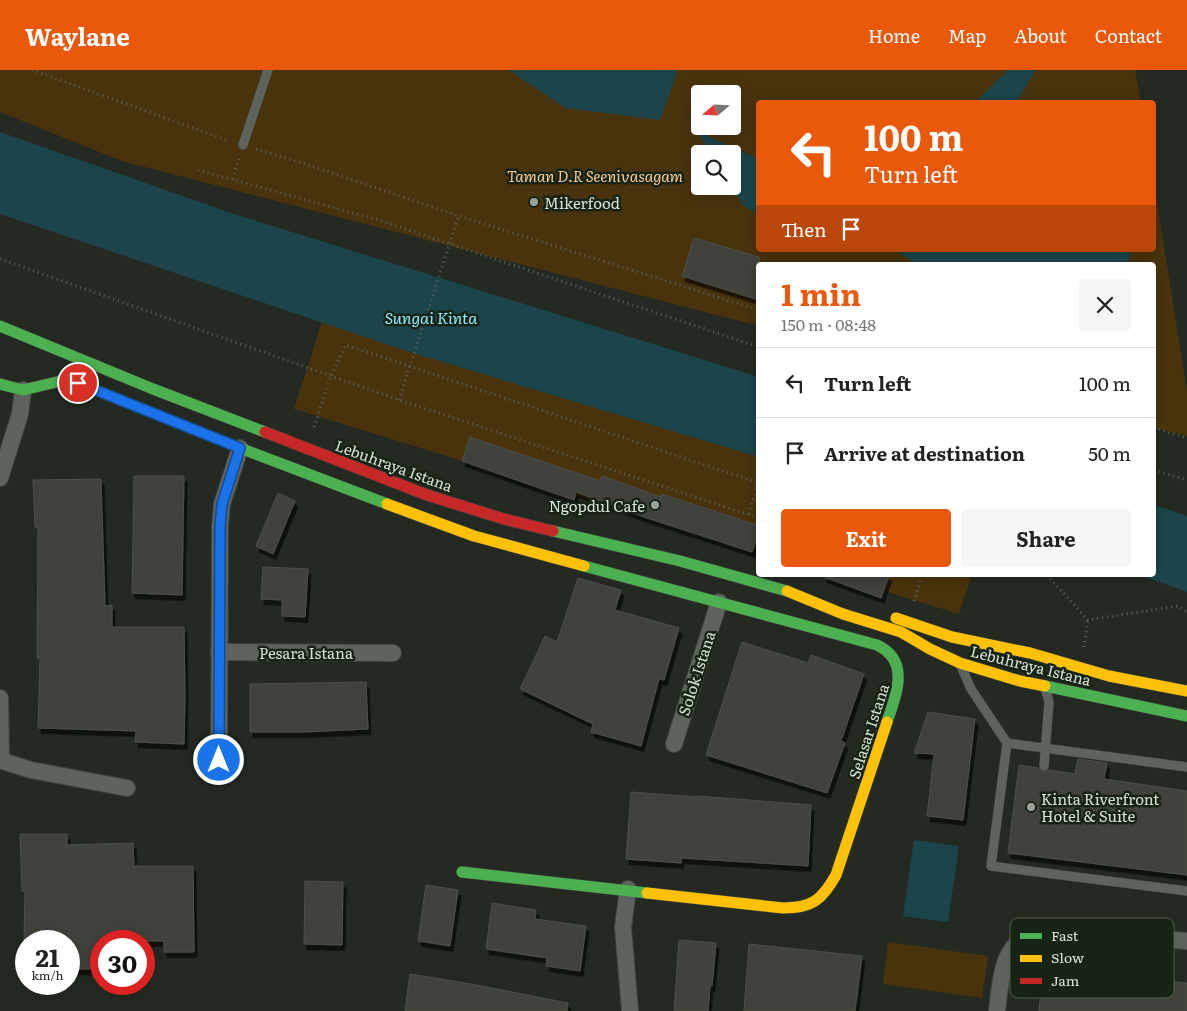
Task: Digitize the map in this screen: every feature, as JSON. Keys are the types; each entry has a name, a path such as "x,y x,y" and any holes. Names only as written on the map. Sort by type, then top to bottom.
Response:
{"street":[{"name":"Lebuhraya Istana","path":"0,326 20,336 153,389 427,495 504,519 680,561 790,592 841,600"},
{"name":"Selasar Istana","path":"23,390 65,380 78,383 240,448 474,536 886,648 894,658 898,668 898,692 836,875 819,900 808,906 796,909 628,890"},
{"path":"0,384 23,390 20,414 0,478"},
{"path":"219,760 220,527 222,504 240,448"},
{"name":"Lebuhraya Istana","path":"790,592 842,614 900,632 960,663 1045,687 1187,716"},
{"name":"Solok Istana","path":"674,744 719,602"},
{"name":"Lebuhraya Istana","path":"888,616 954,644 1030,653 1109,676 1187,691"},
{"path":"954,644 1007,660"},
{"name":"Pesara Istana","path":"219,652 394,653"},
{"path":"1032,674 1045,687"},
{"path":"0,698 1,760 31,770 127,788"},
{"path":"462,872 628,890 624,927 630,1011"},
{"path":"1174,940 1187,941"},
{"path":"997,1011 1002,974 1006,957 1010,952"}],"lane":[{"path":"243,145 268,70"},
{"path":"954,644 971,689 1008,743 991,866 1187,891"},
{"path":"1044,766 1049,702 1045,687"},
{"path":"1008,743 1187,768"}],"path":[{"path":"32,70 207,134 302,163 459,216 756,309"},
{"path":"233,179 243,145"},
{"path":"198,170 378,220 756,345"},
{"path":"399,400 459,216"},
{"path":"0,260 399,400 756,517"},
{"path":"307,449 331,376 346,345 756,482"},
{"path":"1156,429 1187,438"},
{"path":"1156,471 1187,480"},
{"path":"749,514 756,490"},
{"path":"1049,577 1088,620"},
{"path":"1088,620 1178,606 1187,612"},
{"path":"1084,648 1088,620"}],"green space":[{"name":"Taman D.R Seenivasagam","path":"0,70 1135,70 1141,100 756,100 756,252 1156,252 1156,197 1187,391 1187,436 1156,428 1156,262 756,262 756,325 122,161 0,112"},
{"path":"322,322 407,351 756,456 756,551 294,409"},
{"path":"839,577 971,577 959,614"},
{"path":"888,942 988,956 982,998 883,984"}],"water":[{"path":"509,70 678,70 660,120 565,108"},
{"path":"1008,70 1036,70 1017,100 977,100"},
{"name":"Sungai Kinta","path":"0,132 234,214 756,376 756,456 407,351 0,214"},
{"path":"699,135 706,135 728,145 706,145"},
{"path":"741,151 756,158 756,214 743,205 737,195 741,195"},
{"path":"898,252 1131,252 1129,262 913,262"},
{"path":"1156,506 1187,516 1187,592 1146,577 1156,577"},
{"path":"914,840 959,846 948,922 903,916"}],"building":[{"path":"694,238 759,257 759,262 756,262 756,299 682,276"},
{"path":"470,437 600,481 602,476 661,497 662,494 756,525 756,540 752,552 647,518 576,492 574,500 462,461"},
{"path":"134,476 184,476 182,595 132,593"},
{"path":"101,479 105,606 112,605 112,627 184,627 184,744 135,742 136,731 38,728 40,658 37,658 38,527 35,527 33,480"},
{"path":"278,493 295,501 273,554 256,546"},
{"path":"263,567 308,569 305,617 282,616 282,600 261,599"},
{"path":"824,577 888,577 881,598"},
{"path":"578,578 621,590 615,610 679,628 664,680 659,679 641,746 591,732 593,724 520,689 545,636 557,642"},
{"path":"742,642 808,663 811,655 864,674 841,741 845,743 827,793 706,755"},
{"path":"366,682 368,729 250,732 250,684"},
{"path":"928,712 975,719 963,820 927,816 934,754 914,753"},
{"path":"1078,759 1107,763 1104,779 1187,791 1187,875 1008,853 1019,765 1038,768 1043,772 1049,770 1075,774"},
{"path":"631,792 811,805 808,866 681,858 681,863 626,859"},
{"path":"20,834 67,834 67,845 133,843 134,866 193,866 194,952 164,952 164,941 155,941 155,930 90,930 90,969 80,969 80,930 24,930 25,891 22,891"},
{"path":"305,881 343,882 342,945 304,944"},
{"path":"426,885 458,890 450,946 418,941"},
{"path":"492,903 536,910 535,919 586,926 580,971 546,966 547,958 486,949"},
{"path":"679,940 716,943 708,1011 674,1011"},
{"path":"749,944 862,956 855,1011 744,1011"},
{"path":"410,974 568,1003 567,1011 405,1011"},
{"path":"1174,982 1187,983 1187,1011 1039,1011 1040,998 1174,998"}],"traffic: fast":[{"path":"0,326 153,389 265,432"},
{"path":"0,384 23,390 65,380 78,383 387,504"},
{"path":"553,531 680,561 787,591"},
{"path":"584,566 877,645 888,652 894,660 897,669 897,690 887,722"},
{"path":"1045,686 1187,716"},
{"path":"462,872 647,893"}],"traffic: slow":[{"path":"387,504 474,536 584,566"},
{"path":"787,591 843,614 901,632 930,649 960,663 1020,681 1045,686"},
{"path":"896,618 952,637 1030,653 1109,676 1187,691"},
{"path":"647,893 783,908 793,908 815,901 826,891 836,875 887,722"}],"traffic: jam":[{"path":"265,432 427,495 504,519 553,531"}],"place":[{"name":"Mikerfood","path":"534,202"},
{"name":"Ngopdul Cafe","path":"655,505"},
{"name":"Kinta Riverfront Hotel & Suite","path":"1031,807"}],"route":[{"path":"78,383 240,448 222,504 220,527 219,760"}]}
